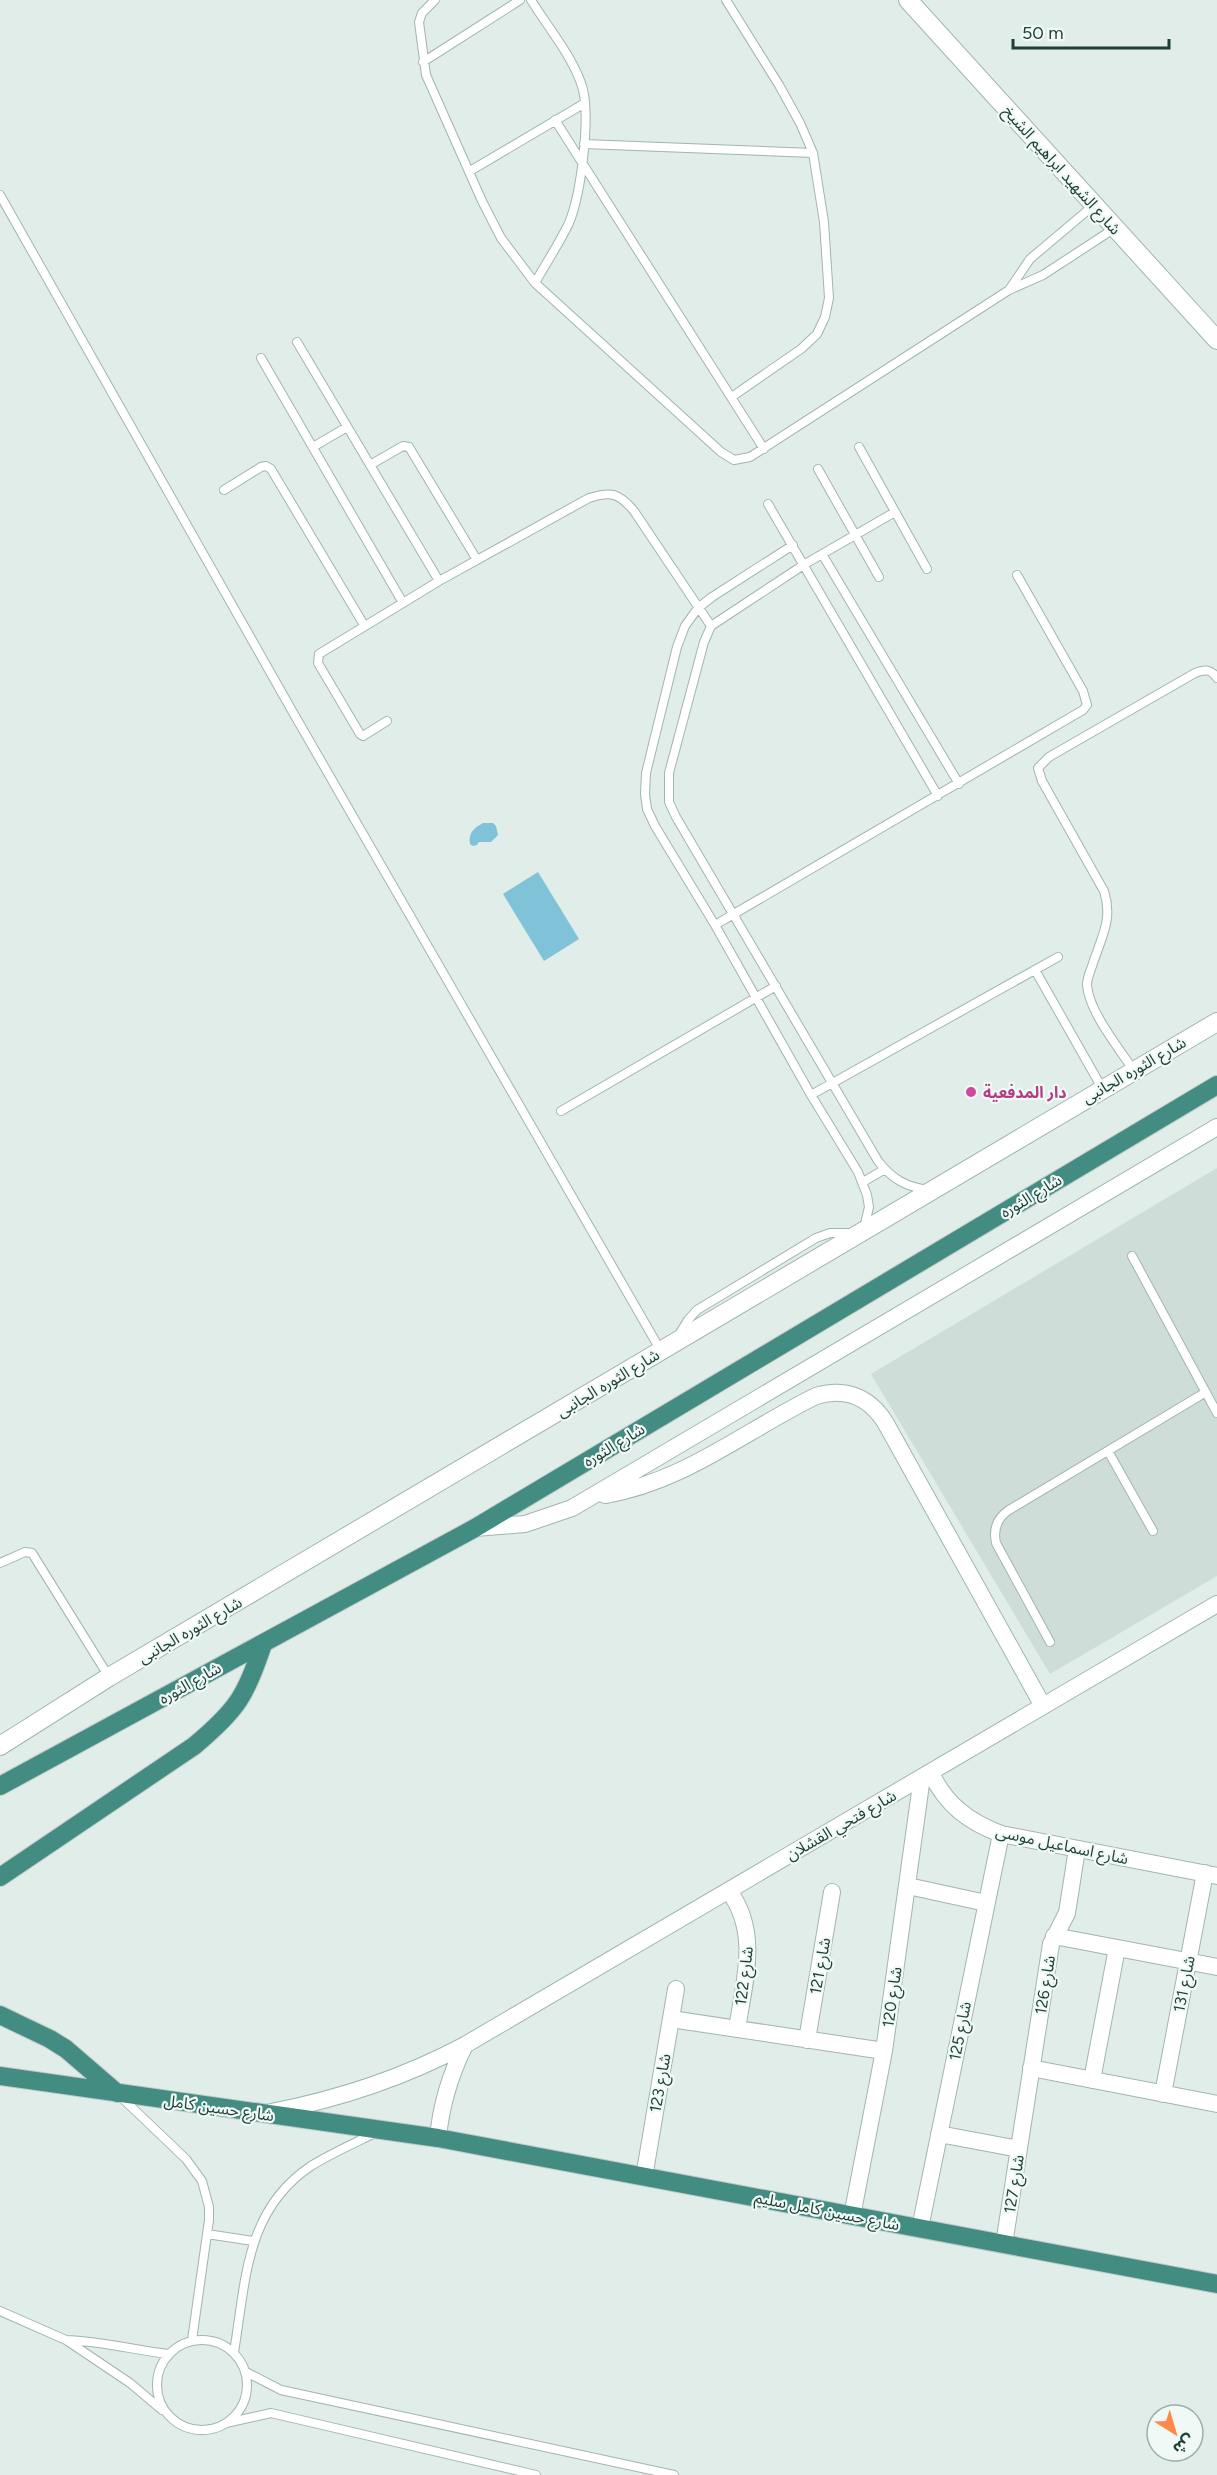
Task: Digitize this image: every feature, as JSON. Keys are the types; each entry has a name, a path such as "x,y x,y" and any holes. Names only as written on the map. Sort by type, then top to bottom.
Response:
{"highway":[{"name":"شارع الثوره","path":"0,1786 476,1528 1217,1085"},
{"path":"0,1877 194,1746 217,1727 243,1696 252,1678 263,1644"},
{"path":"0,2015 66,2049 118,2094"},
{"name":"شارع حسين كامل","path":"0,2076 438,2138"},
{"name":"شارع حسين كامل سليم","path":"438,2138 1217,2284"}],"street":[{"name":"شارع الشهيد ابراهيم الشيخ","path":"908,0 1217,340"},
{"name":"شارع الثوره الجانبى","path":"0,1746 109,1677 1217,1022"},
{"path":"476,1528 506,1527 560,1514 1217,1127"},
{"path":"591,1497 634,1489 670,1476 816,1396 838,1391 859,1396 870,1403 885,1422 1043,1706"},
{"name":"شارع فتحي القشلان","path":"261,2114 309,2105 359,2091 407,2073 465,2045 1217,1604"},
{"name":"شارع اسماعيل موسى","path":"927,1775 957,1810 977,1825 1001,1834 1211,1875"},
{"name":"شارع 120","path":"852,2216 884,2051 927,1775"},
{"name":"شارع 125","path":"920,2228 1001,1834"},
{"name":"شارع 126","path":"1023,2123 1054,1936 1067,1913 1077,1849"},
{"name":"شارع 131","path":"1163,2094 1188,1962 1211,1875"},
{"path":"908,1886 986,1904"},
{"name":"شارع 122","path":"729,1891 741,1911 748,1941 748,1956 737,2029"},
{"name":"شارع 121","path":"807,2040 832,1892"},
{"path":"1054,1936 1217,1967"},
{"path":"1092,2080 1117,1948"},
{"name":"شارع 123","path":"644,2177 676,1989"},
{"path":"671,2019 884,2051"},
{"path":"438,2138 443,2101 465,2045"},
{"path":"1031,2068 1217,2104"},
{"name":"شارع 127","path":"1004,2244 1023,2123"},
{"path":"939,2134 1019,2149"}],"lane":[{"path":"435,0 422,13 419,22 423,62 432,88 482,201 501,238 534,283 728,457 740,460 764,449 1008,290 1043,275 1115,228"},
{"path":"423,62 520,0"},
{"path":"531,0 577,74 585,103 583,161 569,221 534,283"},
{"path":"726,0 779,85 813,153 824,222 829,298 818,334 801,349 733,396"},
{"path":"470,171 585,103"},
{"path":"555,120 733,396 764,449"},
{"path":"584,144 813,153"},
{"path":"0,195 291,708 668,1347"},
{"path":"1008,290 1030,260 1094,205"},
{"path":"297,342 439,581"},
{"path":"261,358 403,603"},
{"path":"312,447 347,427"},
{"path":"370,465 403,446 409,447 477,560"},
{"path":"859,447 927,569"},
{"path":"224,490 261,467 266,466 272,469 364,625"},
{"path":"818,470 879,577"},
{"path":"387,721 362,736 317,658 319,654 439,581 589,498 604,493 616,495 634,511 711,626"},
{"path":"768,504 938,796"},
{"path":"895,512 804,564 711,626 704,642 675,748 667,789 669,802 676,817 885,1169 900,1182 914,1188 931,1190"},
{"path":"793,545 698,608 685,627 677,647 650,757 645,794 647,809 655,826 715,925 863,1182 869,1207 861,1232"},
{"path":"822,554 959,784"},
{"path":"715,925 1079,715 1087,705 1083,691 1017,576"},
{"path":"1134,1071 1095,1010 1088,988 1089,974 1109,917 1108,903 1104,891 1042,781 1038,768 1049,757 1195,673 1208,670 1212,671 1217,678"},
{"path":"811,1095 1058,957"},
{"path":"1035,970 1102,1088"},
{"path":"561,1111 776,986"},
{"path":"863,1182 885,1169"},
{"path":"1132,1256 1217,1413"},
{"path":"1050,1642 996,1543 995,1527 999,1519 1009,1510 1206,1392"},
{"path":"1108,1451 1153,1531"},
{"path":"0,1563 26,1552 32,1553 109,1677"},
{"path":"118,2094 195,2169 206,2193 209,2220 192,2340"},
{"path":"234,2352 253,2241 270,2207 295,2179 326,2157 380,2131"},
{"path":"207,2234 253,2241"},
{"path":"0,2311 66,2340 130,2383 176,2423 188,2428 207,2429 272,2413 536,2475"},
{"path":"66,2340 95,2341 138,2351 168,2354"},
{"path":"166,2414 156,2390 157,2377 168,2354 183,2343 192,2340 214,2341 234,2352 246,2372 248,2384 242,2406 226,2423"},
{"path":"246,2372 281,2390 674,2475"}],"shaded area":[{"path":"1217,1168 1217,1576 1050,1674 871,1374"}],"water":[{"path":"483,823 493,823 498,835 491,842 479,842 473,846 470,844 471,834"},
{"path":"538,872 579,939 544,961 503,894"}],"place":[{"name":"دار المدفعية","path":"971,1092"}]}
